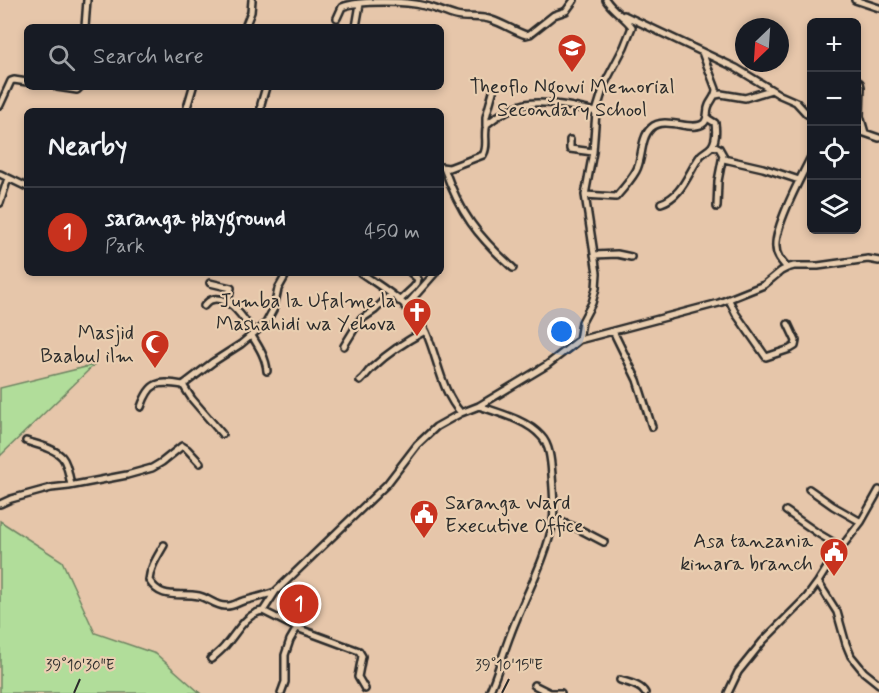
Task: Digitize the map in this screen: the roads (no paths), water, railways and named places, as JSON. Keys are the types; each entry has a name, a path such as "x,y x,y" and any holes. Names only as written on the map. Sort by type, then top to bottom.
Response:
{"street":[{"path":"85,24 87,0"},
{"path":"246,24 251,12 252,0"},
{"path":"337,18 342,7 349,4 424,3 459,16 494,20 526,35 554,15 566,11 574,0"},
{"path":"579,340 582,322 592,303 596,288 597,273 585,195 593,152 596,112 605,83 632,27 606,0"},
{"path":"855,0 879,8"},
{"path":"357,24 360,4"},
{"path":"614,10 736,68 771,90 796,102 807,114"},
{"path":"585,195 616,197 637,170 645,139 654,126 672,123 699,125 706,121 708,108 716,95 716,89 702,52"},
{"path":"0,105 11,81 24,82"},
{"path":"444,167 449,168 483,155 486,148 486,117 494,88"},
{"path":"187,108 192,90"},
{"path":"261,108 265,90"},
{"path":"716,95 745,98 771,90"},
{"path":"486,128 489,123 516,107 530,104 566,105 596,112"},
{"path":"661,203 668,201 679,192 700,157 713,145 715,123 708,118"},
{"path":"861,123 865,133"},
{"path":"861,132 879,138"},
{"path":"570,140 570,149 593,152"},
{"path":"713,145 719,148 724,159 718,181 717,207"},
{"path":"724,159 800,180"},
{"path":"787,267 777,254 778,231 807,165"},
{"path":"444,169 467,219 479,235 513,268"},
{"path":"0,174 24,186"},
{"path":"0,202 8,178"},
{"path":"594,255 631,256"},
{"path":"211,659 224,648 247,619 263,611 276,591 387,484 417,445 436,427 479,406 547,365 579,340 712,306 764,285 787,267 819,266 868,259 879,261"},
{"path":"141,407 148,391 157,384 164,382 183,385 266,323 274,308 278,289 285,276"},
{"path":"365,276 391,294 418,320 425,331 449,394 461,413"},
{"path":"399,301 417,283 418,279 414,276"},
{"path":"405,307 432,276"},
{"path":"210,283 231,288 228,302"},
{"path":"344,346 360,320 375,310 391,294"},
{"path":"204,306 212,300 219,299 232,303 253,334 266,363 267,371"},
{"path":"729,300 766,357 795,346 796,341 788,324"},
{"path":"360,381 386,355 425,331"},
{"path":"614,331 637,380 652,428"},
{"path":"183,385 187,393 222,434"},
{"path":"479,406 521,422 541,436 546,445 551,470 553,519 543,555 510,634 489,693"},
{"path":"26,441 47,448 63,457 71,485"},
{"path":"0,504 51,488 127,475 152,468 182,446 200,463"},
{"path":"809,489 861,522"},
{"path":"728,693 738,672 763,641 807,597 861,522 879,490"},
{"path":"786,511 841,548"},
{"path":"553,519 604,542"},
{"path":"164,545 149,575 149,580 156,588 167,594 202,596 225,606 276,591"},
{"path":"818,582 837,612 851,656 864,672 879,684"},
{"path":"263,611 297,628 361,652 358,677 365,689"},
{"path":"281,693 285,682 285,655 297,628"},
{"path":"620,680 639,687 645,693"},
{"path":"534,685 550,693 561,693"}],"place":[{"name":"Theoflo Ngowi Memorial Secondary School","path":"572,74"},
{"name":"Jumba la Ufalme la Mashahidi wa Yehova","path":"417,338"},
{"name":"Masjid Baabul ilm","path":"155,370"},
{"name":"Saranga Ward Executive Office","path":"424,540"},
{"name":"Asa tanzania kimara branch","path":"834,578"},
{"name":"saranga playground","path":"299,604"}]}
